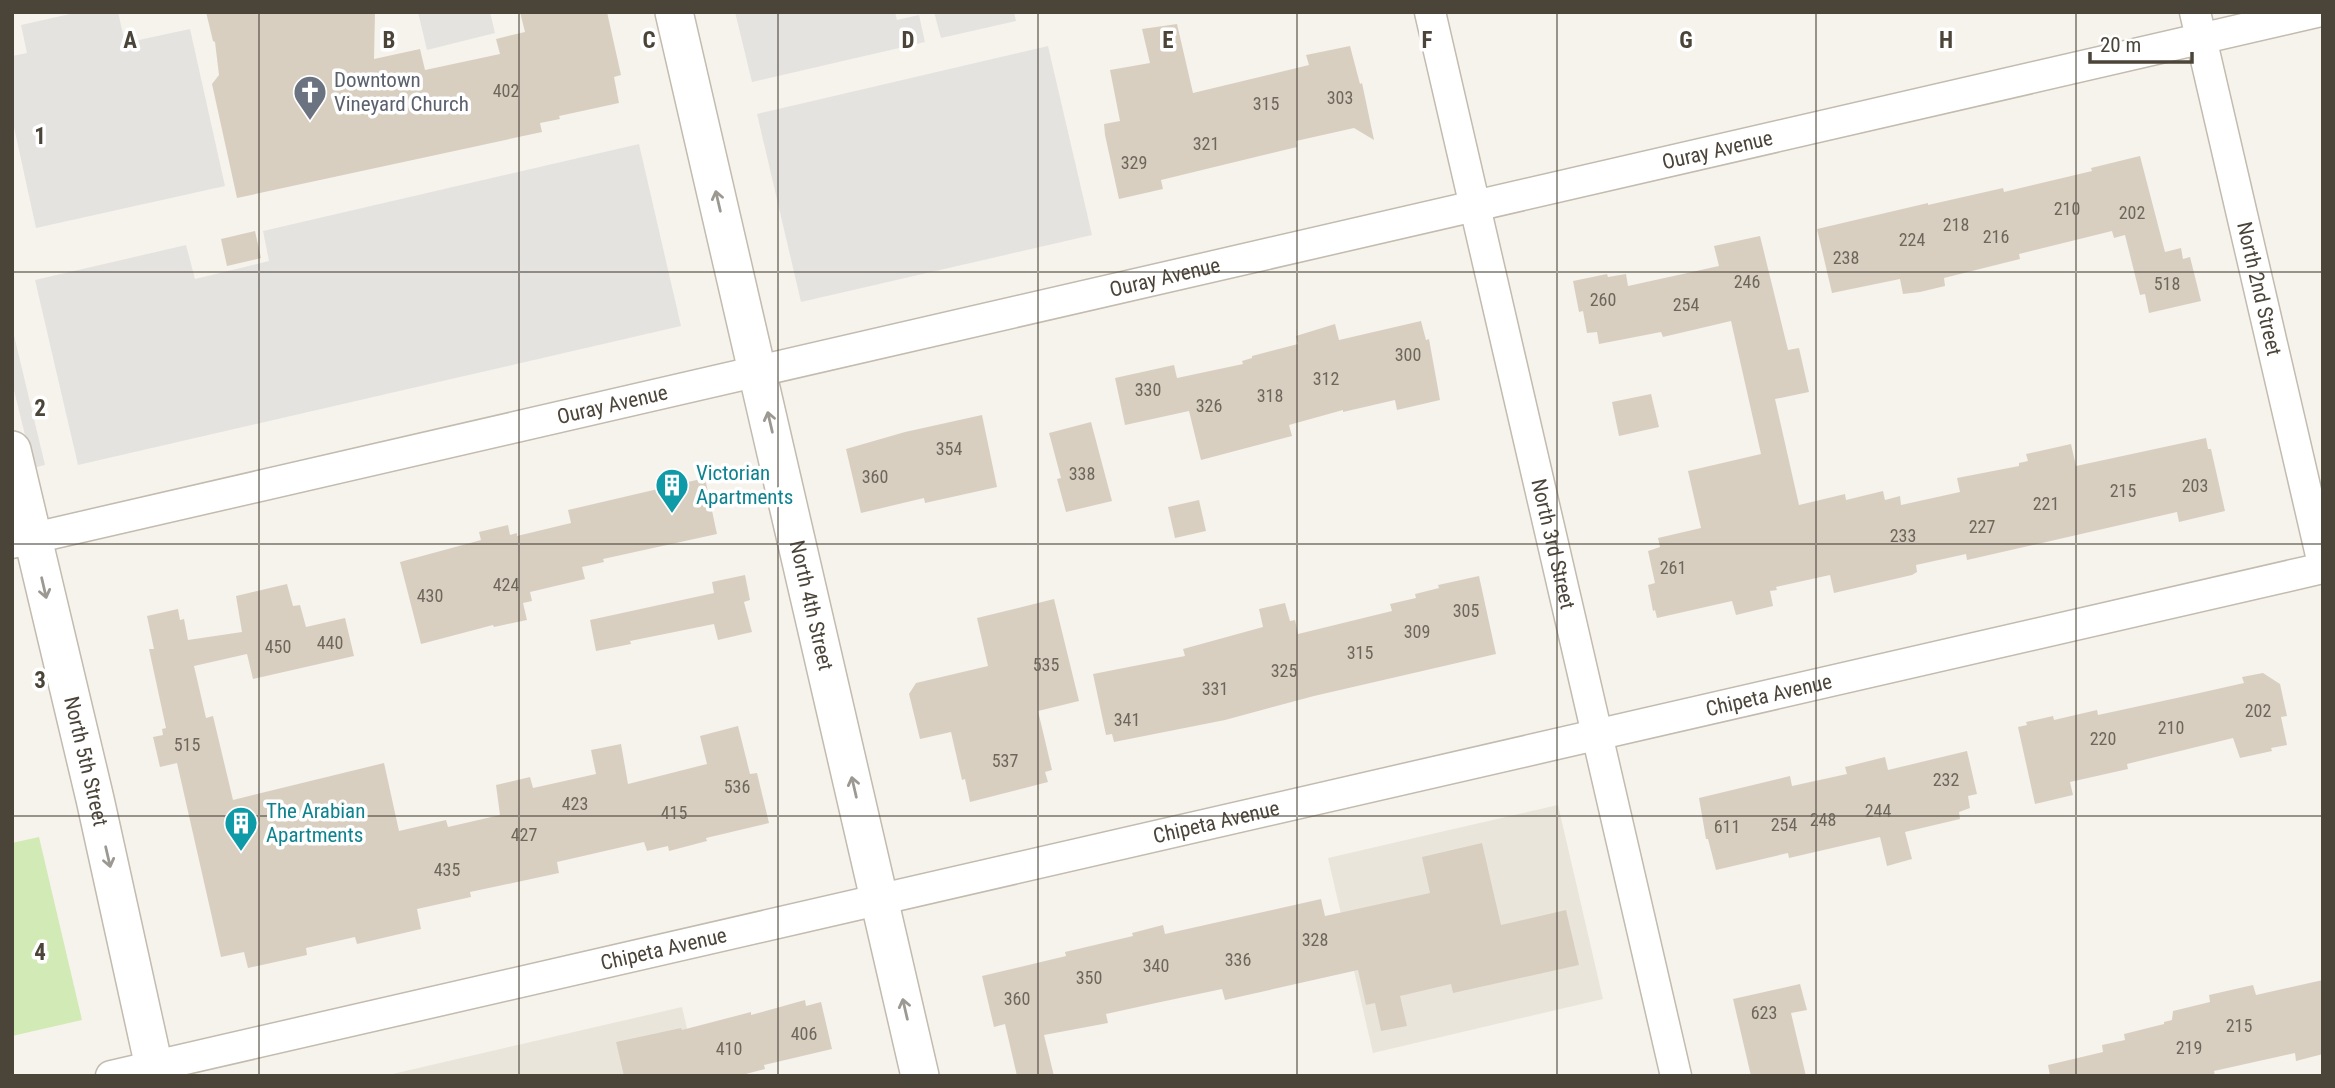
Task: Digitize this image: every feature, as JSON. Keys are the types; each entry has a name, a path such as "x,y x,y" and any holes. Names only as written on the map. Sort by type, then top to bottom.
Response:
{"street":[{"name":"North 4th Street","path":"674,12 920,1076"},
{"name":"North 3rd Street","path":"1430,12 1676,1076"},
{"name":"Ouray Avenue","path":"22,541 1475,206 2198,26 2317,12"},
{"name":"North 2nd Street","path":"2198,26 2323,566"},
{"name":"North 5th Street","path":"12,450 22,541 95,799 155,1071"},
{"name":"Chipeta Avenue","path":"111,1076 155,1071 2323,566"}],"shaded area":[{"path":"79,12 118,12 125,43 190,29 225,186 36,228 12,118 12,56 27,53 21,25"},
{"path":"418,12 490,12 495,33 427,50"},
{"path":"735,12 895,12 897,20 919,15 925,42 752,82"},
{"path":"934,12 1014,12 1016,21 941,38"},
{"path":"1048,46 1092,235 801,302 757,114"},
{"path":"639,144 681,326 78,465 35,280 186,245 195,279 269,261 263,231"},
{"path":"12,327 45,465 33,468 12,382"},
{"path":"1558,805 1603,999 1373,1053 1328,858"},
{"path":"682,1007 698,1076 384,1076"}],"green space":[{"path":"39,837 82,1020 12,1036 12,843"}],"building":[{"path":"206,12 375,12 374,59 420,49 425,70 500,54 496,39 525,32 520,12 607,12 621,75 614,77 619,103 559,116 560,119 540,123 542,132 237,198 212,84 219,75 215,42"},
{"path":"1177,24 1193,93 1309,65 1306,55 1350,46 1360,84 1362,83 1374,140 1354,128 1296,141 1297,147 1161,180 1163,189 1119,199 1104,124 1120,121 1110,70 1150,63 1142,29"},
{"path":"2140,156 2165,252 2181,248 2183,259 2190,257 2201,301 2149,313 2145,294 2140,295 2125,235 2114,238 2112,231 2019,254 2020,259 1944,278 1945,286 1920,292 1903,294 1900,279 1832,293 1817,229 2003,188 2004,192 2092,171 2091,168"},
{"path":"255,231 261,258 227,266 221,239"},
{"path":"1760,236 1788,350 1799,348 1809,392 1775,399 1799,505 1845,494 1846,500 1883,491 1885,500 1900,496 1901,505 1960,492 1957,478 2019,466 2019,463 2028,461 2026,454 2071,444 2076,466 2206,438 2225,511 2179,522 2177,512 1967,560 1966,554 1916,565 1917,572 1912,575 1834,593 1830,575 1776,587 1777,590 1770,591 1773,606 1736,615 1732,601 1657,618 1648,585 1655,583 1648,551 1660,547 1658,538 1701,528 1688,471 1761,454 1731,321 1663,337 1661,332 1599,344 1597,332 1587,333 1583,311 1579,312 1573,281 1607,274 1608,277 1626,274 1628,286 1719,266 1714,246"},
{"path":"1421,321 1426,340 1429,339 1440,400 1397,410 1395,400 1343,410 1289,425 1292,436 1201,460 1189,411 1125,425 1115,378 1174,365 1177,378 1243,364 1242,361 1252,356 1298,344 1296,336 1335,324 1339,340"},
{"path":"1651,394 1659,427 1619,436 1612,402"},
{"path":"982,415 997,487 925,503 924,498 861,513 846,449 905,432"},
{"path":"1091,422 1112,501 1066,512 1057,479 1061,478 1049,433"},
{"path":"705,478 717,534 603,559 604,562 582,567 585,579 530,592 532,601 523,603 527,620 494,627 493,625 421,644 400,562 481,540 479,532 508,525 510,535 517,533 517,536 571,523 568,510"},
{"path":"1199,500 1206,531 1175,538 1168,507"},
{"path":"745,575 750,600 744,602 752,632 718,640 714,624 630,641 631,644 596,651 590,620 714,593 712,582"},
{"path":"1479,576 1496,654 1314,696 1225,720 1114,742 1112,734 1106,735 1093,674 1185,656 1183,649 1263,627 1259,609 1285,603 1290,621 1295,620 1298,634 1392,611 1390,604 1416,598 1415,594 1439,588 1438,585"},
{"path":"287,584 293,606 300,605 306,627 345,618 354,656 253,679 247,654 194,666 206,718 213,716 233,800 384,763 399,831 446,820 448,827 500,815 496,785 530,777 533,788 596,774 591,750 621,744 628,784 707,764 700,736 738,726 750,774 757,773 769,823 706,838 707,841 669,851 668,846 647,851 644,842 557,862 559,873 470,892 471,897 417,909 421,929 357,944 355,937 306,948 307,955 248,968 244,952 221,957 177,763 160,767 153,737 163,735 162,729 166,728 149,649 154,649 147,616 178,609 180,620 184,619 188,640 242,632 236,596"},
{"path":"1054,599 1079,701 1038,711 1052,770 1045,772 1048,782 970,802 951,732 920,739 909,694 916,683 988,666 977,618"},
{"path":"2263,673 2280,684 2287,716 2281,717 2287,745 2240,758 2233,738 2127,764 2128,769 2070,782 2073,795 2035,804 2018,727 2027,725 2026,722 2053,716 2054,720 2097,710 2098,715 2244,683 2242,677"},
{"path":"1967,751 1977,794 1968,796 1970,808 1959,812 1960,819 1905,832 1912,859 1887,866 1880,837 1789,858 1788,853 1716,870 1706,839 1699,798 1790,776 1792,786 1847,774 1845,767 1885,757 1888,770"},
{"path":"1482,843 1501,925 1566,910 1579,965 1453,993 1451,984 1400,996 1407,1026 1381,1031 1375,1003 1366,1005 1358,970 1225,1000 1222,989 1106,1014 1108,1023 1044,1035 1054,1076 1017,1076 1005,1024 994,1027 982,976 1066,956 1065,952 1133,936 1132,933 1163,925 1165,934 1321,899 1325,916 1430,893 1422,857"},
{"path":"2323,980 2323,1054 2296,1061 2295,1053 2214,1071 2215,1076 2050,1076 2048,1065 2103,1052 2102,1045 2125,1040 2124,1034 2172,1020 2173,1011 2210,1002 2209,995 2253,985 2256,995"},
{"path":"1800,984 1807,1010 1791,1013 1806,1076 1751,1076 1733,999"},
{"path":"805,1000 806,1006 821,1002 832,1049 764,1065 765,1069 738,1076 624,1076 616,1042 681,1028 682,1030 751,1012 751,1015"}],"place":[{"name":"Downtown Vineyard Church","path":"310,122"},
{"name":"Victorian Apartments","path":"672,515"},
{"name":"The Arabian Apartments","path":"241,853"}]}
